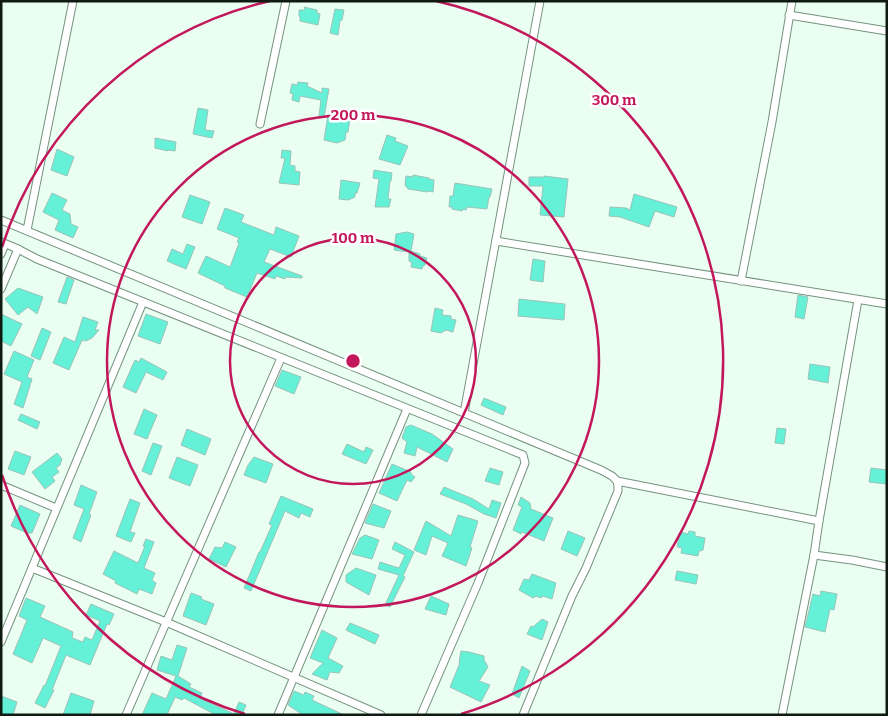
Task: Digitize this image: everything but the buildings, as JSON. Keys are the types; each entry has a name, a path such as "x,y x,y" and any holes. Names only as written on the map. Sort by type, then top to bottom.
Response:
{"street":[{"path":"27,230 73,1"},
{"path":"260,124 286,1"},
{"path":"464,413 540,1"},
{"path":"741,281 772,122 792,1"},
{"path":"790,16 887,31"},
{"path":"1,220 601,470 617,481 819,521"},
{"path":"496,241 887,304"},
{"path":"1,254 3,243 37,259 523,455 525,463 478,584 421,715"},
{"path":"1,289 18,249"},
{"path":"782,715 814,555 858,300"},
{"path":"1,642 143,302"},
{"path":"126,715 281,358"},
{"path":"278,715 407,409"},
{"path":"523,715 572,596 615,499 618,491 617,481"},
{"path":"1,485 56,508"},
{"path":"814,555 887,567"},
{"path":"32,568 166,622 382,715"}]}
